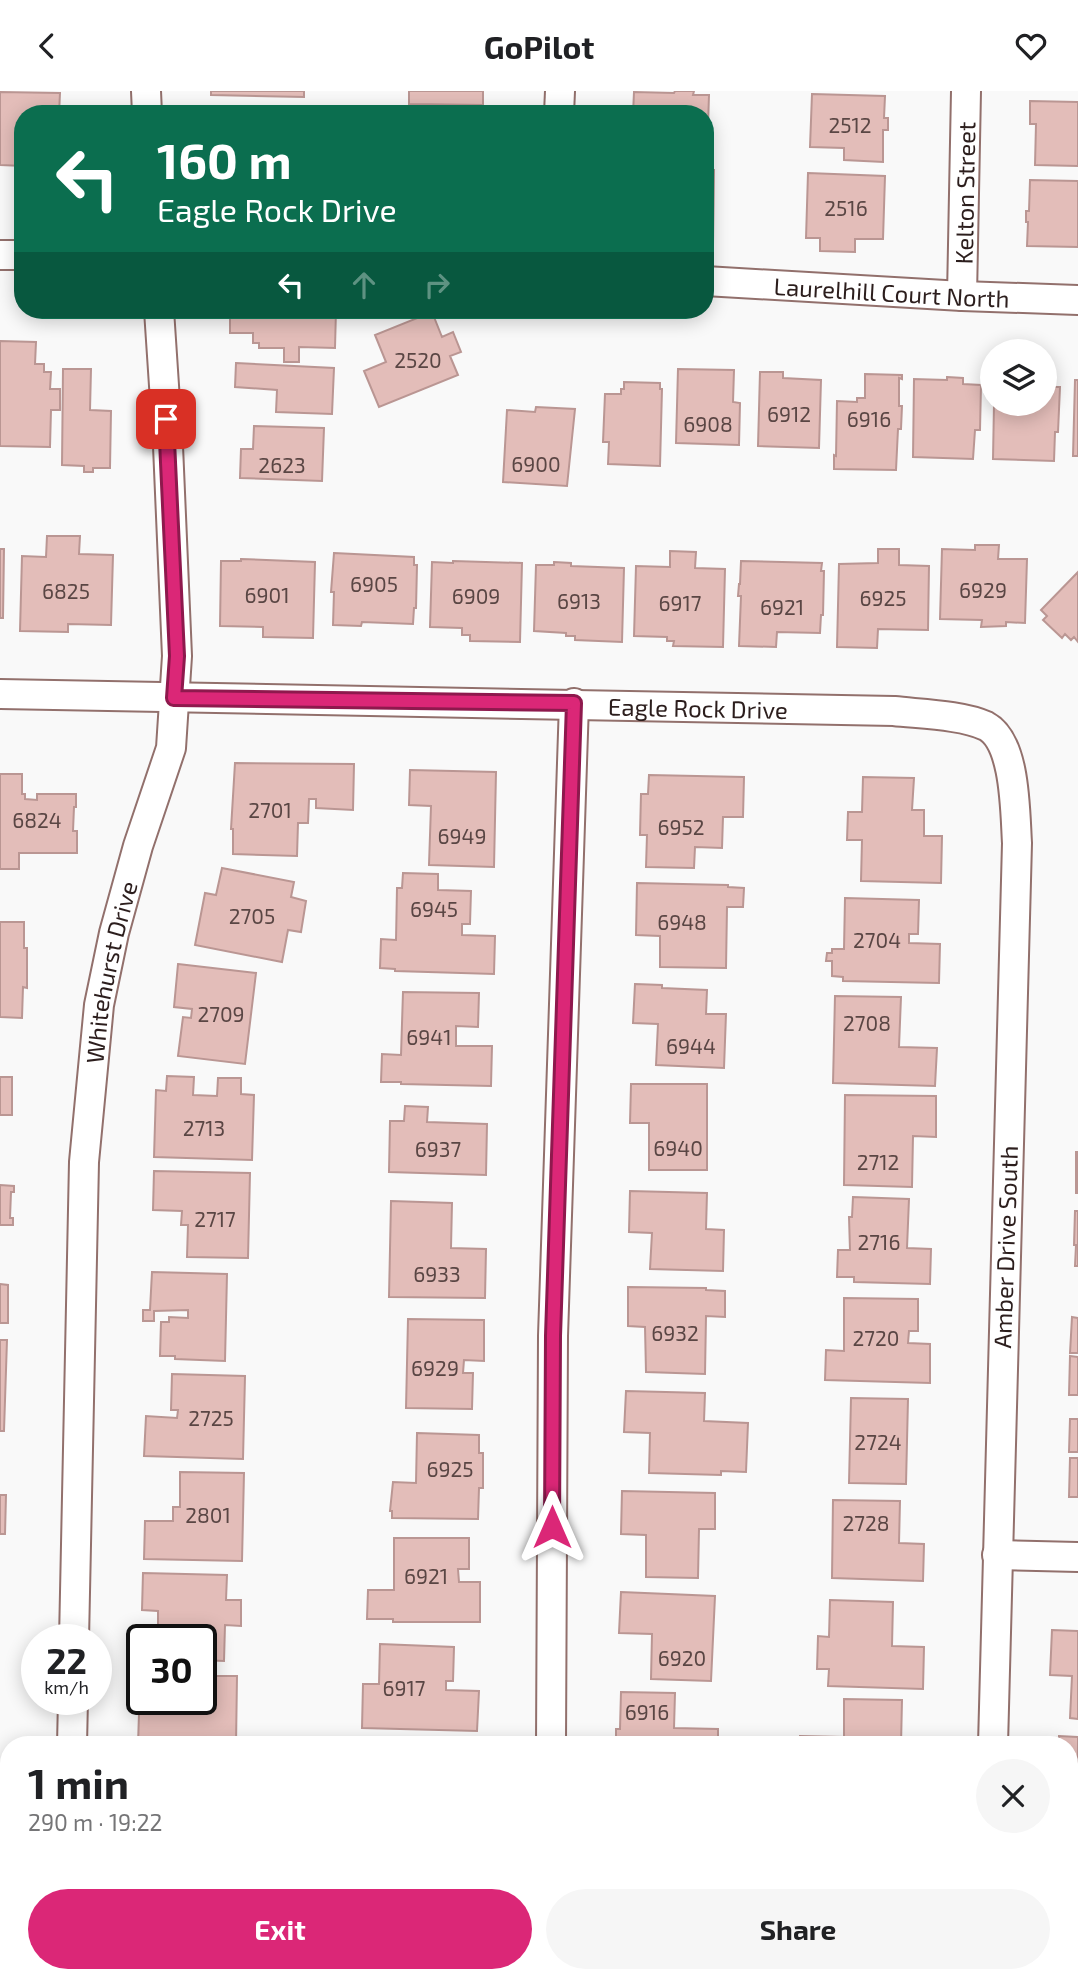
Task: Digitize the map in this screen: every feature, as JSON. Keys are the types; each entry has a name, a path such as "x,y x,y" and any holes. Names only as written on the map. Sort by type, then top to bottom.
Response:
{"street":[{"name":"Kelton Street","path":"962,296 966,91"},
{"name":"Laurelhill Court North","path":"714,282 1078,300"},
{"name":"Whitehurst Drive","path":"74,1624 84,1162 99,1005 114,933 135,856 171,748 177,656 160,319"},
{"name":"Eagle Rock Drive","path":"0,694 894,711 970,720 987,727 1001,739 1004,751"},
{"path":"551,1736 553,1336 574,703"},
{"name":"Amber Drive South","path":"993,1736 1017,843 1013,782 1004,751"},
{"path":"997,1555 1078,1557"},
{"path":"72,1736 73,1715"}],"building":[{"path":"211,91 304,91 304,97 211,95"},
{"path":"409,91 483,91 483,105 409,104"},
{"path":"694,91 693,95 709,95 709,105 633,105 634,92"},
{"path":"0,92 60,93 59,105 14,105 14,166 0,165"},
{"path":"812,94 885,96 884,118 888,118 888,130 883,130 883,162 844,160 844,148 810,147"},
{"path":"1030,101 1078,102 1078,166 1035,165 1036,124 1030,124"},
{"path":"808,173 885,176 883,239 855,239 855,252 820,251 820,238 806,238"},
{"path":"1030,180 1078,181 1078,247 1027,246 1026,211 1029,211"},
{"path":"230,319 336,319 335,348 299,347 299,362 284,362 284,348 259,348 259,343 253,343 253,333 230,333"},
{"path":"415,319 435,319 442,337 453,332 461,352 450,356 458,375 379,407 364,371 386,362 375,335"},
{"path":"0,341 36,342 35,364 44,364 44,372 51,372 50,389 60,389 60,410 51,410 50,447 0,446"},
{"path":"236,363 334,368 332,414 276,412 277,390 235,387"},
{"path":"63,369 91,369 90,410 111,411 110,468 93,468 93,472 84,472 84,466 62,465"},
{"path":"678,369 734,370 733,402 740,403 739,445 676,443"},
{"path":"760,372 783,372 783,378 821,380 819,448 758,446"},
{"path":"865,374 902,375 902,379 899,378 899,406 902,406 896,470 834,469 837,401 857,402 857,398 865,398"},
{"path":"947,377 963,378 963,384 980,385 980,430 975,430 973,459 913,457 914,379 947,380"},
{"path":"1075,380 1078,380 1078,456 1073,456"},
{"path":"624,382 660,383 660,466 608,464 609,442 603,442 605,394 621,394"},
{"path":"1057,387 1060,387 1054,461 993,459 994,416 1057,416"},
{"path":"536,407 575,409 567,486 503,482 507,410 535,412"},
{"path":"254,426 324,428 322,481 240,478 241,449 253,449"},
{"path":"47,536 80,536 79,554 113,555 111,625 68,624 68,632 20,631 22,556 46,557"},
{"path":"975,545 999,545 998,559 1027,559 1025,623 1006,622 1006,626 981,627 982,620 940,619 942,549 975,550"},
{"path":"0,549 4,549 3,618 0,618"},
{"path":"878,549 899,549 899,565 929,566 928,630 878,629 877,648 837,647 839,564 878,563"},
{"path":"670,551 696,552 695,568 725,569 723,647 673,646 674,641 667,641 667,637 634,636 636,566 670,567"},
{"path":"334,553 414,557 414,565 417,565 413,624 362,622 361,626 333,625 334,592 331,592"},
{"path":"241,559 315,562 313,638 263,637 263,627 220,626 221,561"},
{"path":"741,561 822,563 823,615 820,633 777,632 776,647 739,646 741,596 738,596"},
{"path":"432,562 522,563 520,642 470,641 470,635 462,635 462,628 430,627"},
{"path":"554,562 571,563 571,566 624,568 622,642 575,640 575,636 566,636 566,633 534,631 536,565 554,565"},
{"path":"1078,572 1078,642 1074,637 1071,640 1065,634 1062,638 1043,620 1047,616 1041,610"},
{"path":"235,763 354,764 353,810 316,808 316,799 309,799 308,823 298,823 297,856 233,854 231,829"},
{"path":"410,770 496,772 494,867 429,865 431,806 409,805"},
{"path":"0,774 22,774 22,794 25,794 25,799 37,800 37,794 76,794 73,831 77,831 77,853 19,853 19,869 0,869"},
{"path":"649,775 744,777 743,817 723,817 722,848 695,847 694,868 646,867 647,835 640,835 641,794 648,794"},
{"path":"863,777 914,778 912,810 924,810 924,836 942,836 941,883 861,881 862,840 847,840 848,812 862,812"},
{"path":"222,868 294,882 291,897 306,901 301,932 288,930 282,962 195,945 205,893 216,895"},
{"path":"403,873 438,874 438,890 471,891 470,924 462,924 462,935 495,936 494,974 395,971 380,968 381,939 396,940 397,888 402,888"},
{"path":"637,883 728,885 744,888 743,907 727,907 726,968 660,967 660,936 636,935"},
{"path":"845,898 919,900 918,934 909,934 909,943 940,944 939,983 843,981 843,977 832,976 832,961 826,961 827,953 832,953 832,949 844,949"},
{"path":"0,922 24,922 27,988 23,987 22,1018 0,1017"},
{"path":"178,964 256,973 245,1064 178,1056 183,1017 191,1018 192,1009 174,1007"},
{"path":"635,984 707,990 706,1014 726,1014 724,1068 656,1065 658,1024 633,1023"},
{"path":"403,992 479,993 478,1027 456,1026 456,1046 492,1046 491,1086 381,1082 382,1054 401,1055"},
{"path":"835,996 901,997 899,1047 937,1048 935,1086 833,1083"},
{"path":"167,1076 194,1077 193,1095 217,1096 218,1078 241,1078 241,1094 254,1095 252,1160 154,1157 156,1090 166,1091"},
{"path":"0,1077 12,1077 12,1115 0,1115"},
{"path":"631,1084 707,1084 707,1170 649,1170 649,1123 630,1123"},
{"path":"845,1095 936,1096 936,1137 913,1136 912,1187 844,1185"},
{"path":"405,1106 428,1107 427,1122 487,1124 486,1175 389,1172 390,1121 404,1121"},
{"path":"1078,1152 1078,1193 1076,1193"},
{"path":"154,1171 250,1173 248,1258 187,1257 188,1225 181,1225 182,1211 153,1210"},
{"path":"0,1185 14,1186 14,1192 11,1192 10,1218 13,1218 13,1225 0,1225"},
{"path":"630,1191 707,1193 706,1229 724,1230 723,1271 650,1269 652,1233 629,1232"},
{"path":"853,1197 909,1199 907,1248 931,1249 930,1284 854,1282 854,1277 837,1277 838,1250 850,1250 849,1217 852,1217"},
{"path":"391,1201 452,1203 451,1248 486,1249 485,1298 389,1297"},
{"path":"1075,1211 1078,1211 1078,1266 1075,1266"},
{"path":"152,1272 227,1274 225,1361 160,1356 161,1322 169,1322 169,1317 188,1318 188,1310 154,1311 154,1321 143,1321 143,1310 150,1310"},
{"path":"0,1284 8,1285 8,1323 0,1323"},
{"path":"628,1287 706,1288 725,1291 725,1317 706,1316 705,1374 646,1372 645,1327 628,1326"},
{"path":"844,1298 918,1299 918,1331 909,1331 908,1343 930,1344 930,1383 825,1380 826,1350 844,1351"},
{"path":"1072,1317 1078,1318 1078,1353 1070,1353"},
{"path":"408,1319 484,1320 484,1361 464,1360 463,1373 473,1373 472,1409 406,1408"},
{"path":"0,1340 7,1340 4,1431 0,1431"},
{"path":"1070,1356 1078,1357 1078,1395 1069,1395"},
{"path":"172,1374 245,1376 243,1459 144,1456 146,1416 177,1418 178,1410 171,1410"},
{"path":"626,1391 705,1393 704,1421 748,1423 746,1472 721,1471 721,1475 649,1473 650,1433 624,1432"},
{"path":"851,1398 908,1399 906,1484 849,1483"},
{"path":"1070,1419 1078,1419 1078,1452 1069,1452"},
{"path":"417,1433 479,1435 479,1453 483,1453 483,1488 479,1488 478,1519 392,1518 390,1511 393,1482 416,1483"},
{"path":"1070,1458 1078,1458 1078,1497 1069,1497"},
{"path":"180,1472 244,1473 242,1561 144,1559 145,1521 173,1521 173,1507 180,1507"},
{"path":"622,1491 715,1493 715,1529 699,1529 698,1578 646,1577 646,1535 621,1534"},
{"path":"0,1495 6,1495 5,1534 0,1534"},
{"path":"833,1500 900,1501 899,1543 924,1544 923,1581 832,1578"},
{"path":"394,1538 469,1538 469,1569 458,1569 459,1582 480,1582 480,1622 393,1622 393,1619 367,1619 368,1590 394,1590"},
{"path":"143,1573 227,1575 226,1600 241,1600 241,1626 225,1625 224,1661 217,1661 217,1624 158,1624 158,1611 142,1610"},
{"path":"621,1592 715,1596 711,1681 651,1679 652,1634 619,1633"},
{"path":"830,1600 893,1602 892,1646 924,1647 923,1689 828,1686 829,1669 817,1669 818,1636 829,1637"},
{"path":"1052,1630 1078,1631 1078,1719 1070,1718 1072,1676 1050,1675"},
{"path":"380,1644 454,1647 453,1681 446,1681 446,1690 479,1691 477,1731 362,1728 363,1684 379,1684"},
{"path":"217,1676 237,1676 236,1736 138,1736 139,1715 217,1715"},
{"path":"621,1692 675,1693 674,1728 718,1729 718,1736 616,1736 616,1729 620,1729"},
{"path":"844,1699 902,1700 901,1736 844,1736"}],"route":[{"path":"166,419 177,656 174,698 574,703 553,1336 552,1527"}]}
